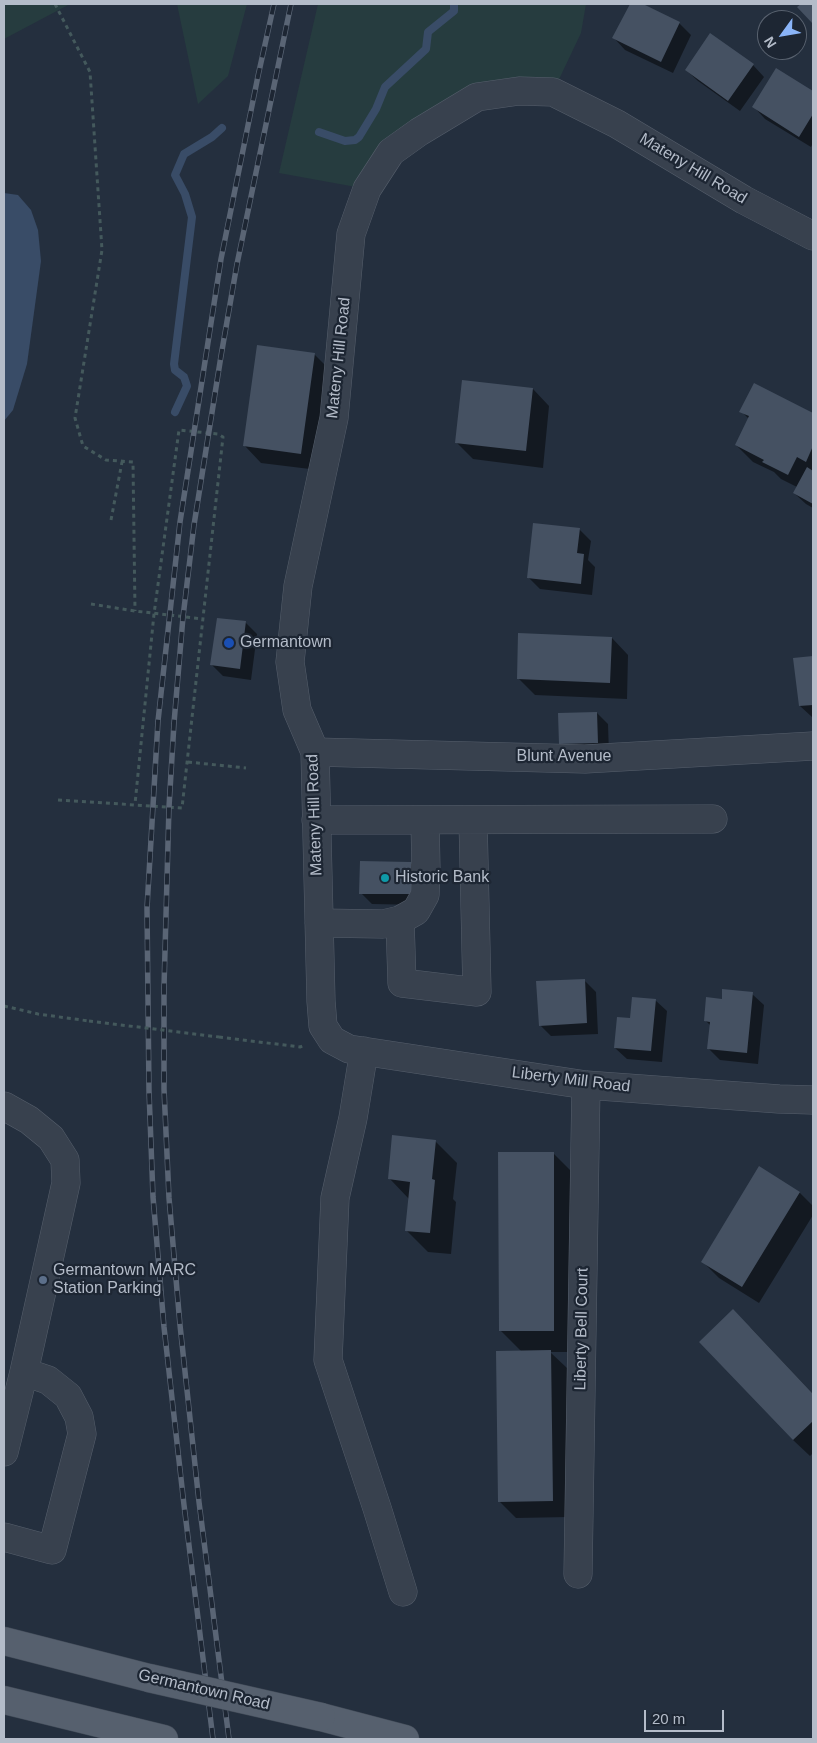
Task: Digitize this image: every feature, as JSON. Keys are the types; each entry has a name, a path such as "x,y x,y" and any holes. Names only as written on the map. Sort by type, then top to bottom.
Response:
{"main road":[{"name":"Germantown Road","path":"4,1641 149,1678 321,1717 405,1739"},
{"path":"4,1700 155,1737"}],"street":[{"name":"Mateny Hill Road","path":"332,1040 323,1026 320,1001 315,752 297,710 290,662 298,586 334,418 351,234 367,189 391,152 418,132 477,97 519,91 553,92 617,124 744,200 813,236"},
{"name":"Blunt Avenue","path":"315,752 585,759 813,746"},
{"path":"316,820 713,819"},
{"path":"319,923 384,924 400,920 416,911 425,895 425,820"},
{"path":"400,920 402,983 477,992 473,820"},
{"name":"Liberty Mill Road","path":"332,1040 349,1049 586,1085 813,1100"},
{"path":"364,1051 353,1118 335,1198 328,1360 403,1592"},
{"name":"Liberty Bell Court","path":"578,1574 586,1085"},
{"path":"4,1106 29,1120 51,1138 65,1160 66,1183 24,1372 4,1452"},
{"path":"4,1537 52,1550 82,1434 79,1417 68,1396 48,1380 24,1372"}],"path":[{"path":"54,4 90,72 102,250 76,418 83,446 106,460 133,462 135,611"},
{"path":"58,800 182,808 223,437 218,434 179,430 154,614 135,804"},
{"path":"111,520 122,462"},
{"path":"91,604 154,614 203,619"},
{"path":"188,762 246,768"},
{"path":"4,1006 38,1014 300,1047 332,1040"}],"green space":[{"path":"4,4 70,4 4,39"},
{"path":"177,4 247,4 228,76 198,104"},
{"path":"318,4 586,4 581,33 553,92 477,97 367,189 279,173"}],"water":[{"path":"4,193 18,195 31,210 38,230 41,261 27,364 13,410 4,421"}],"building":[{"path":"630,4 643,4 680,22 661,62 612,38"},
{"path":"801,4 813,4 813,24 807,18 807,10 800,10 797,7"},
{"path":"710,33 754,64 728,101 685,70"},
{"path":"776,68 813,91 813,114 799,137 752,107"},
{"path":"257,345 315,353 301,454 243,446"},
{"path":"462,380 533,388 526,451 455,443"},
{"path":"754,383 813,413 813,446 806,462 797,457 788,475 735,445 749,416 739,412"},
{"path":"807,467 813,471 813,504 793,493"},
{"path":"533,523 580,528 577,553 584,554 581,584 527,578"},
{"name":"Germantown","path":"217,618 246,621 240,669 210,665"},
{"path":"518,633 612,637 610,683 517,679"},
{"path":"813,656 813,705 799,706 793,658"},
{"path":"597,712 598,743 559,744 558,713"},
{"name":"Historic Bank","path":"360,861 411,862 411,894 359,894"},
{"path":"585,979 587,1023 539,1026 536,981"},
{"path":"722,989 753,992 747,1053 707,1049 710,1022 704,1021 706,997 722,999"},
{"path":"632,997 656,999 651,1051 614,1048 617,1017 630,1018"},
{"path":"392,1135 436,1140 432,1179 435,1180 430,1233 405,1231 410,1182 388,1179"},
{"path":"498,1152 554,1152 554,1331 499,1331"},
{"path":"759,1166 800,1192 742,1287 701,1262"},
{"path":"733,1309 813,1394 813,1421 793,1440 699,1342"},
{"path":"551,1350 553,1501 498,1502 496,1351"}],"waterway":[{"path":"319,132 345,141 355,140 359,137 376,109 385,87 426,49 428,32 454,11 454,4"},
{"path":"175,412 187,386 184,377 175,370 174,364 192,217 185,194 175,175 184,154 212,137 222,128"}],"railway":[{"path":"213,1739 164,1327 153,1197 149,1091 147,908 158,721 180,522 221,259 274,4"},
{"path":"229,1739 199,1502 180,1325 169,1198 164,1089 164,987 169,807 183,617 194,525 237,264 291,4"}],"place":[{"name":"Germantown","path":"229,643"},
{"name":"Historic Bank","path":"385,878"},
{"name":"Germantown MARC Station Parking","path":"43,1280"}]}
